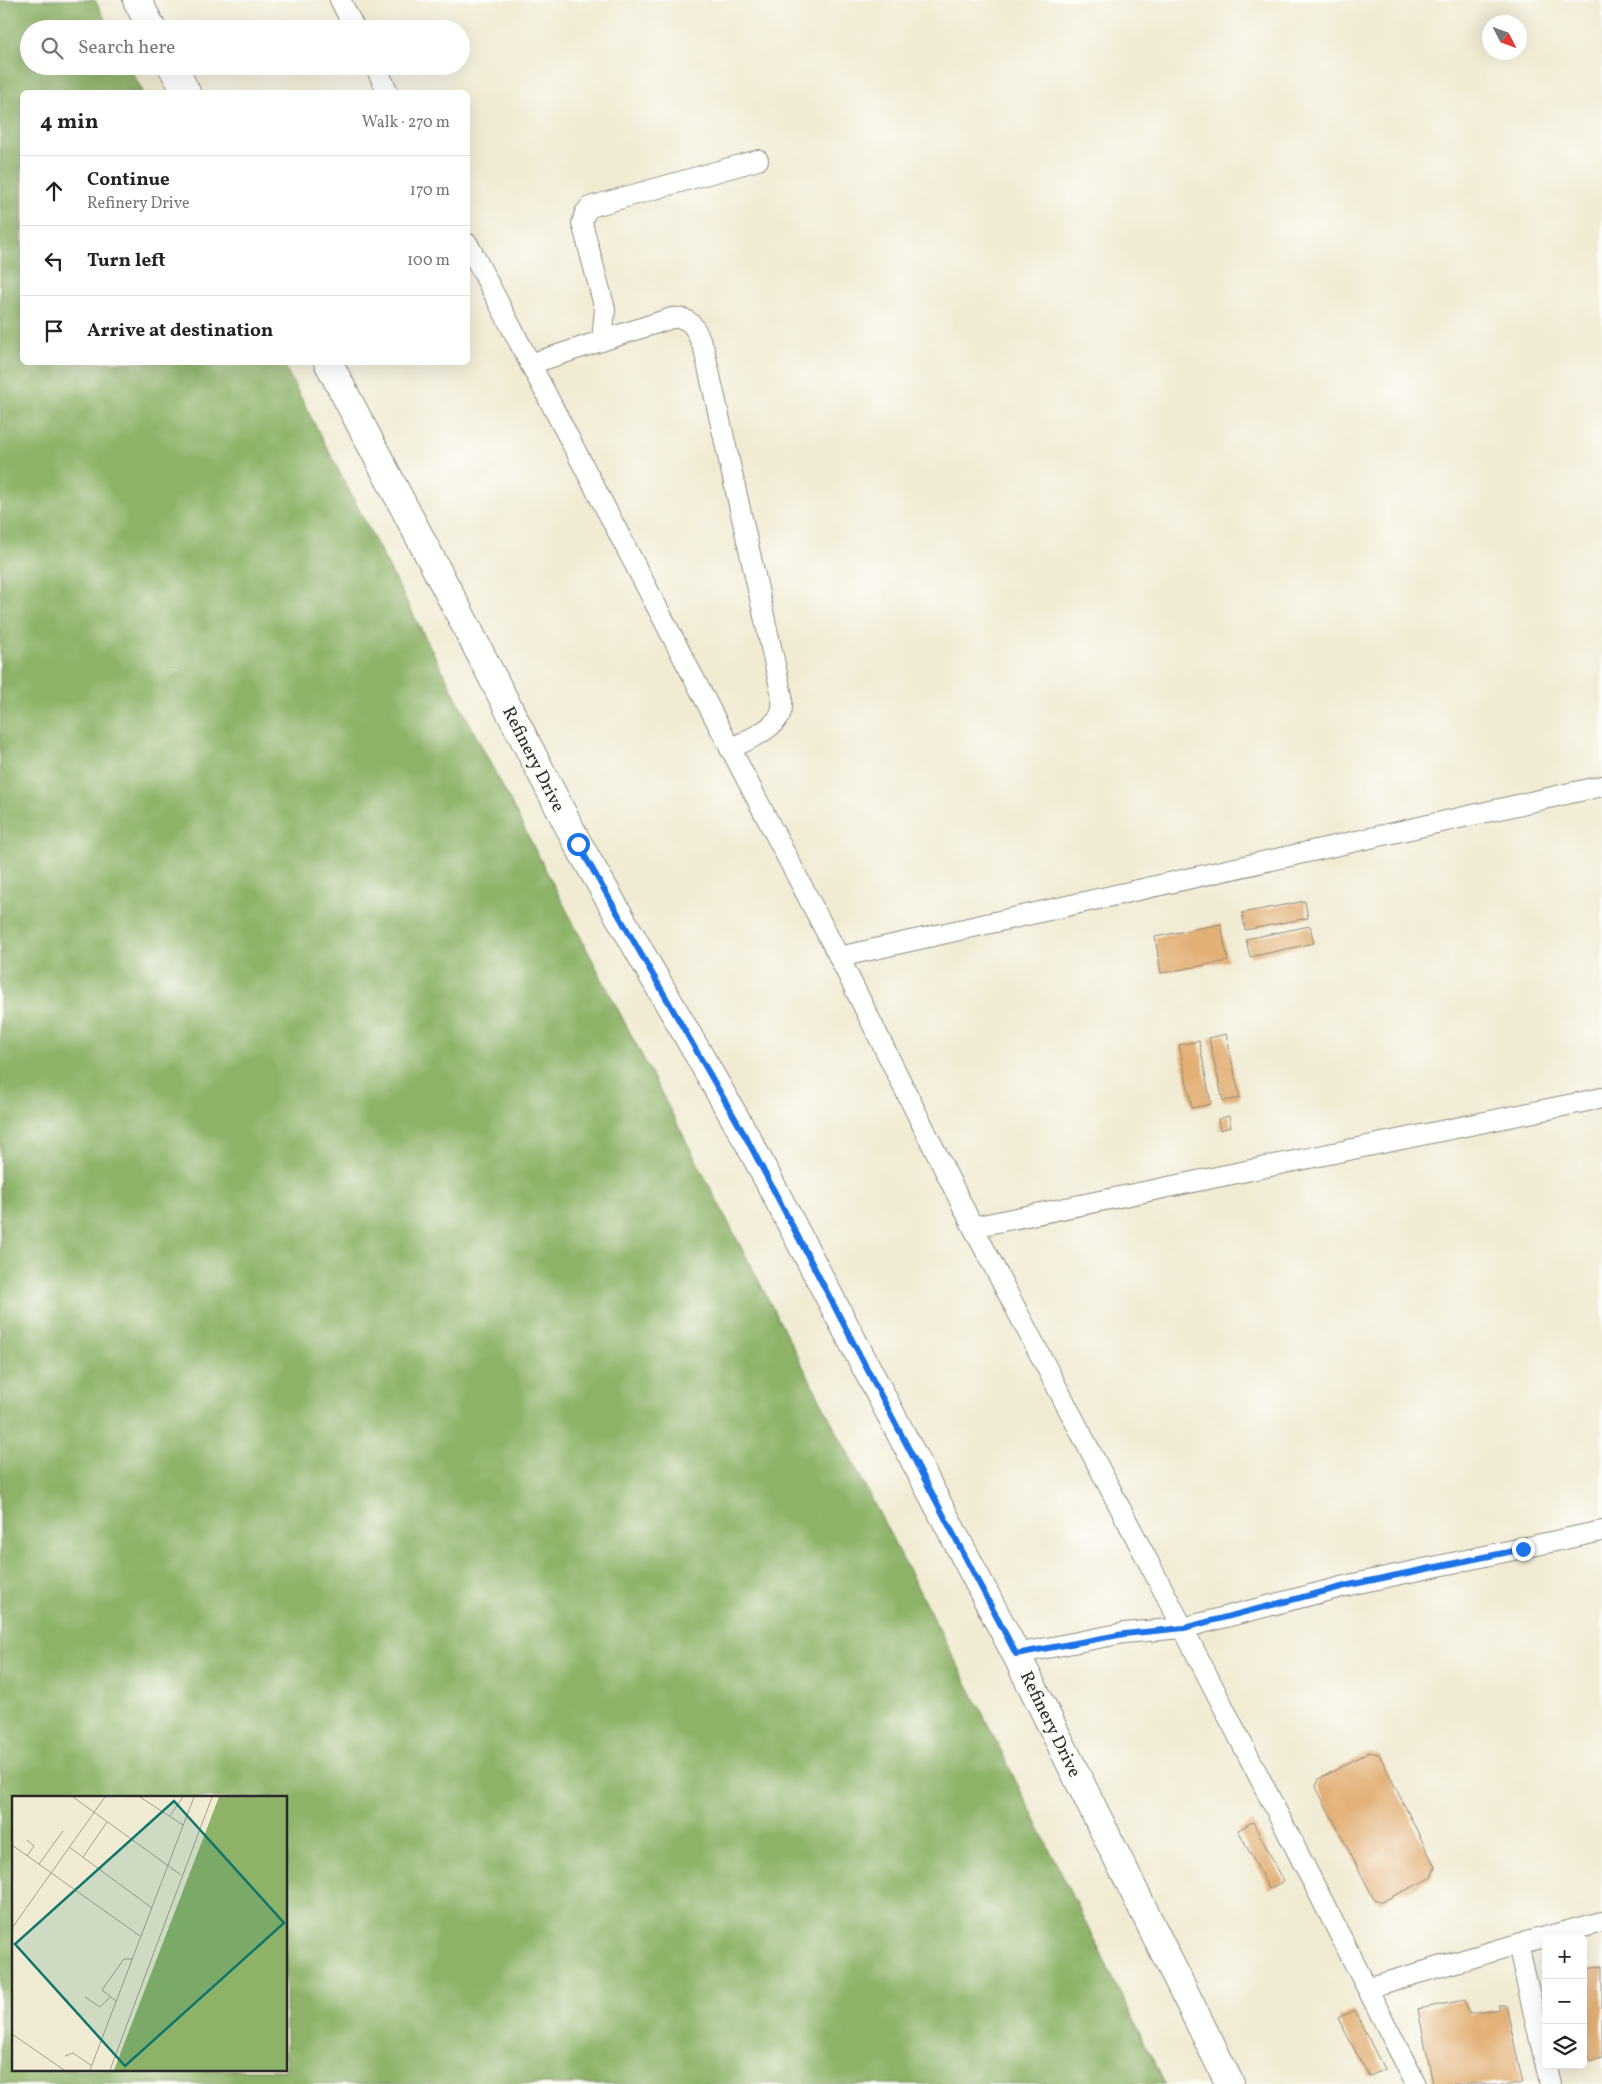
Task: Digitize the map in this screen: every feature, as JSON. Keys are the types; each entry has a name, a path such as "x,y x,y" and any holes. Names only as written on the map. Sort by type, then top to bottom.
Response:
{"street":[{"path":"137,0 147,20"},
{"path":"177,75 185,90"},
{"name":"Refinery Drive","path":"330,365 578,844 748,1141 1016,1654 1230,2084"}],"lane":[{"path":"340,0 350,20"},
{"path":"380,75 387,90"},
{"path":"602,341 605,310 582,223 585,213 590,207 758,160"},
{"path":"470,248 839,957 973,1228 1184,1628 1416,2084"},
{"path":"530,364 680,317 688,320 695,329 704,349 782,696 782,712 775,721 762,733 730,748"},
{"path":"839,957 1602,786"},
{"path":"973,1228 1602,1098"},
{"path":"1016,1654 1124,1634 1184,1628 1349,1585 1602,1531"},
{"path":"1368,1988 1518,1944 1602,1922"},
{"path":"1518,1944 1550,2084"}],"green space":[{"path":"0,0 95,0 105,20 20,20 20,75 134,75 142,90 20,90 20,365 284,365 979,1706 1165,2084 0,2084"}],"building":[{"path":"1305,901 1308,918 1245,930 1242,913"},
{"path":"1221,924 1228,961 1161,973 1155,937"},
{"path":"1310,926 1314,943 1250,957 1246,939"},
{"path":"1226,1034 1240,1098 1223,1101 1209,1038"},
{"path":"1199,1041 1211,1104 1192,1108 1179,1045"},
{"path":"1229,1116 1231,1127 1220,1130 1218,1119"},
{"path":"1368,1752 1379,1754 1435,1867 1431,1878 1381,1902 1374,1899 1316,1787 1319,1779"},
{"path":"1253,1822 1284,1881 1269,1889 1238,1830"},
{"path":"1602,1966 1602,2057 1589,2061 1587,2053 1587,1969"},
{"path":"1465,2000 1469,2014 1500,2009 1498,2005 1506,2005 1523,2084 1433,2084 1418,2009"},
{"path":"1354,2010 1384,2069 1369,2077 1338,2018"}],"route":[{"path":"578,844 748,1141 1016,1654 1124,1634 1184,1628 1349,1585 1523,1549"}]}
